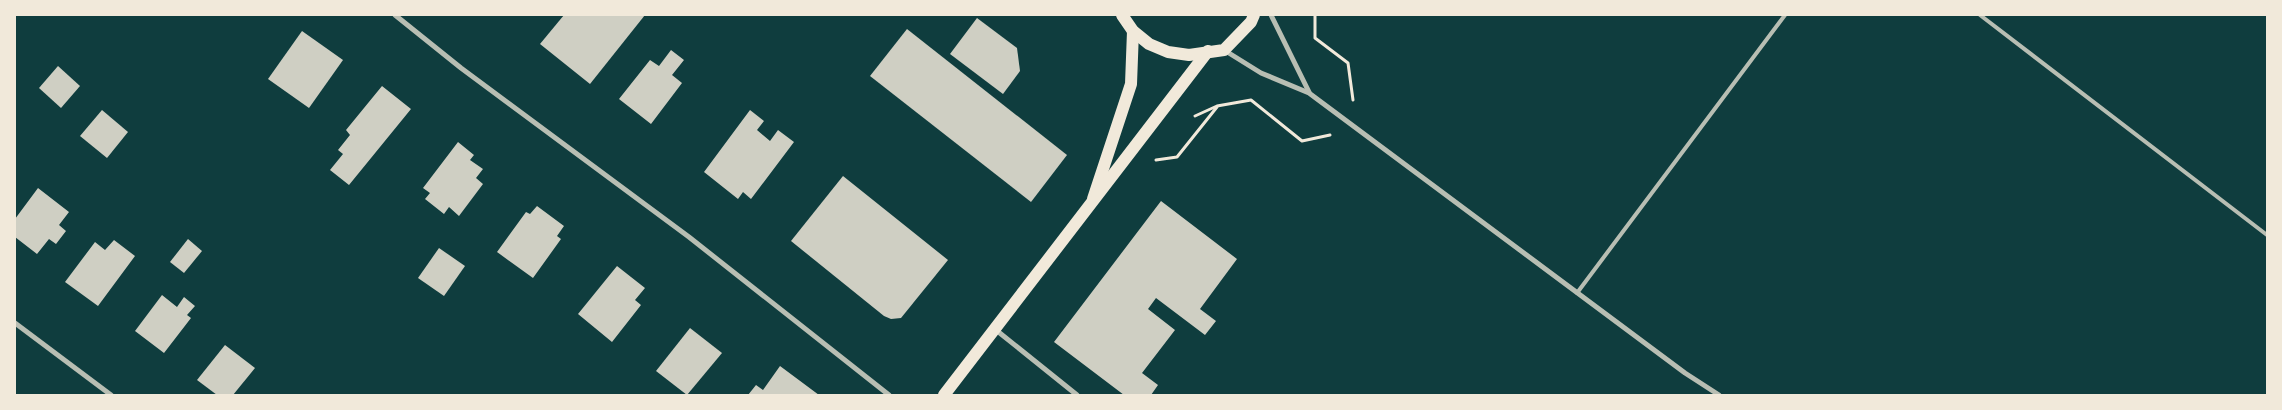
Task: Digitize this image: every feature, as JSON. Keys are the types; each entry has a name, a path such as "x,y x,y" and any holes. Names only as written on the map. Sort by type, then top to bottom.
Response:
{"main road":[{"path":"1122,15 1133,30 1149,44 1168,52 1189,55 1224,50 1251,22 1254,15"},
{"path":"1090,208 1131,84 1133,30"},
{"path":"944,395 1090,208 1208,51"}],"street":[{"path":"395,15 461,68 689,237 889,395"},
{"path":"1271,15 1309,92"},
{"path":"1224,50 1261,73 1309,92 1685,374 1719,395"},
{"path":"15,323 112,395"},
{"path":"995,329 1077,395"}],"lane":[{"path":"1577,293 1785,15"},
{"path":"1980,15 2267,235"}],"path":[{"path":"1195,116 1217,106 1251,100 1302,141 1357,128 1348,63 1315,38 1314,15"},
{"path":"1123,163 1177,157 1217,106"}],"building":[{"path":"564,15 645,15 590,84 540,44"},
{"path":"977,18 1017,48 1020,71 1003,94 950,54"},
{"path":"907,29 1067,155 1031,202 870,76"},
{"path":"302,31 343,60 309,108 268,79"},
{"path":"671,50 684,60 672,75 682,83 651,124 619,99 650,60 659,66"},
{"path":"58,66 80,86 61,108 39,88"},
{"path":"382,86 411,109 349,185 330,170 343,154 338,150 350,135 346,130"},
{"path":"102,110 128,132 107,158 80,136"},
{"path":"750,110 764,121 757,130 770,141 778,130 794,142 751,199 743,192 738,199 704,172"},
{"path":"458,142 474,155 470,160 483,169 476,178 483,184 459,216 449,207 444,214 425,199 430,193 423,188"},
{"path":"843,176 948,260 901,318 891,319 884,316 791,241"},
{"path":"38,188 69,212 59,225 66,231 56,244 49,239 37,254 15,237 15,219"},
{"path":"1161,201 1237,259 1200,309 1216,321 1205,335 1156,298 1148,309 1175,330 1142,373 1158,385 1151,395 1124,395 1054,342"},
{"path":"537,206 564,226 557,236 561,239 533,278 497,252 526,212 530,214"},
{"path":"188,239 202,251 184,273 170,262"},
{"path":"114,240 135,256 98,306 65,282 95,242 105,250"},
{"path":"439,248 465,266 444,296 418,278"},
{"path":"617,266 645,288 635,300 641,305 612,342 578,314"},
{"path":"162,295 177,307 184,297 195,306 187,315 191,318 164,353 135,331"},
{"path":"690,328 722,353 687,395 656,371"},
{"path":"225,345 255,368 233,395 217,395 197,380"},
{"path":"780,366 819,395 748,395 756,385 763,390"}]}
